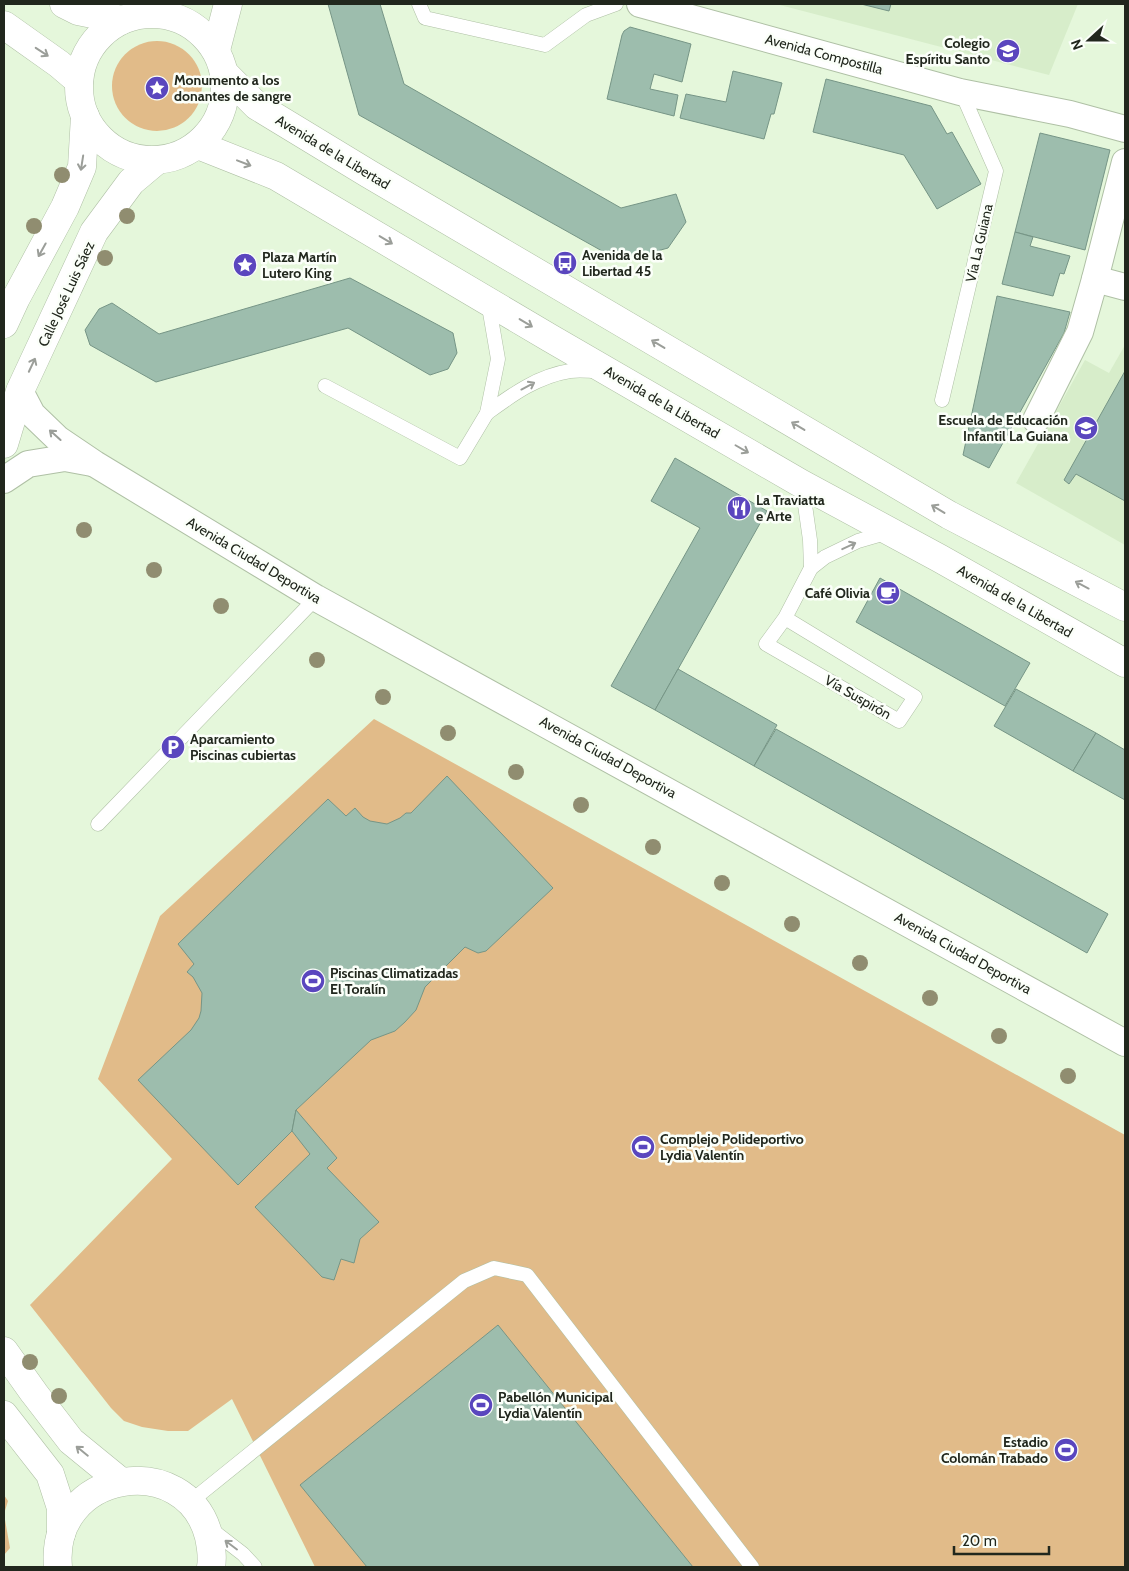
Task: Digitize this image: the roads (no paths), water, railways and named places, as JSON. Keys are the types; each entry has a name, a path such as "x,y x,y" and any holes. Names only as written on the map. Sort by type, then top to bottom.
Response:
{"main road":[{"path":"64,4 78,11 122,20"},
{"path":"220,62 194,26 167,9 122,20 106,30 92,45 83,62 79,81 80,99 85,116 96,135 113,150 134,158 156,161 178,156 198,145 216,125 225,100 220,62 228,4"},
{"path":"4,25 59,64 79,81"},
{"name":"Avenida de la Libertad","path":"220,62 256,106 949,515 1125,608"},
{"path":"4,324 65,207 82,167 85,116"},
{"name":"Avenida de la Libertad","path":"198,145 276,176 802,484 1125,663"},
{"name":"Calle José Luis Sáez","path":"4,444 20,391 94,232 131,182 156,161"},
{"path":"4,1351 71,1441 120,1482"},
{"path":"4,1415 50,1474 61,1508 61,1534 57,1556 58,1567"},
{"path":"61,1534 70,1515 83,1499 101,1488 120,1482 145,1481 169,1488 190,1502 206,1525 213,1557 211,1567"}],"street":[{"name":"Avenida Compostilla","path":"640,4 960,92 1070,114 1125,129"},
{"path":"1036,420 1080,332 1125,162"},
{"path":"1095,279 1125,287"},
{"name":"Avenida Ciudad Deportiva","path":"20,391 32,414 58,439 95,464 316,598 1125,1043"},
{"name":"Avenida Ciudad Deportiva","path":"4,480 28,464 65,458 95,464"}],"lane":[{"path":"419,4 426,18 545,45 586,15 616,4"},
{"name":"Vía La Guiana","path":"942,400 996,171 960,92"},
{"path":"488,301 498,359 488,413"},
{"path":"325,386 460,458 488,413 530,383 571,371 607,370"},
{"path":"802,484 812,568"},
{"name":"Vía Suspirón","path":"785,618 916,697 899,721 766,644 785,618 812,568 825,557 858,541 890,532"},
{"path":"98,824 316,598"},
{"path":"190,1502 464,1281 494,1268 528,1275 752,1567"},
{"path":"206,1525 243,1554 255,1567"}],"place":[{"name":"Colegio Espíritu Santo","path":"1008,51"},
{"name":"Monumento a los donantes de sangre","path":"157,88"},
{"name":"Avenida de la Libertad 45","path":"565,263"},
{"name":"Plaza Martín Lutero King","path":"245,265"},
{"name":"Escuela de Educación Infantil La Guiana","path":"1086,428"},
{"name":"La Traviatta e Arte","path":"739,508"},
{"name":"Café Olivia","path":"888,593"},
{"name":"Aparcamiento Piscinas cubiertas","path":"173,747"},
{"name":"Piscinas Climatizadas El Toralín","path":"313,981"},
{"name":"Complejo Polideportivo Lydia Valentín","path":"643,1147"},
{"name":"Pabellón Municipal Lydia Valentín","path":"481,1405"},
{"name":"Estadio Colomán Trabado","path":"1066,1450"}]}
